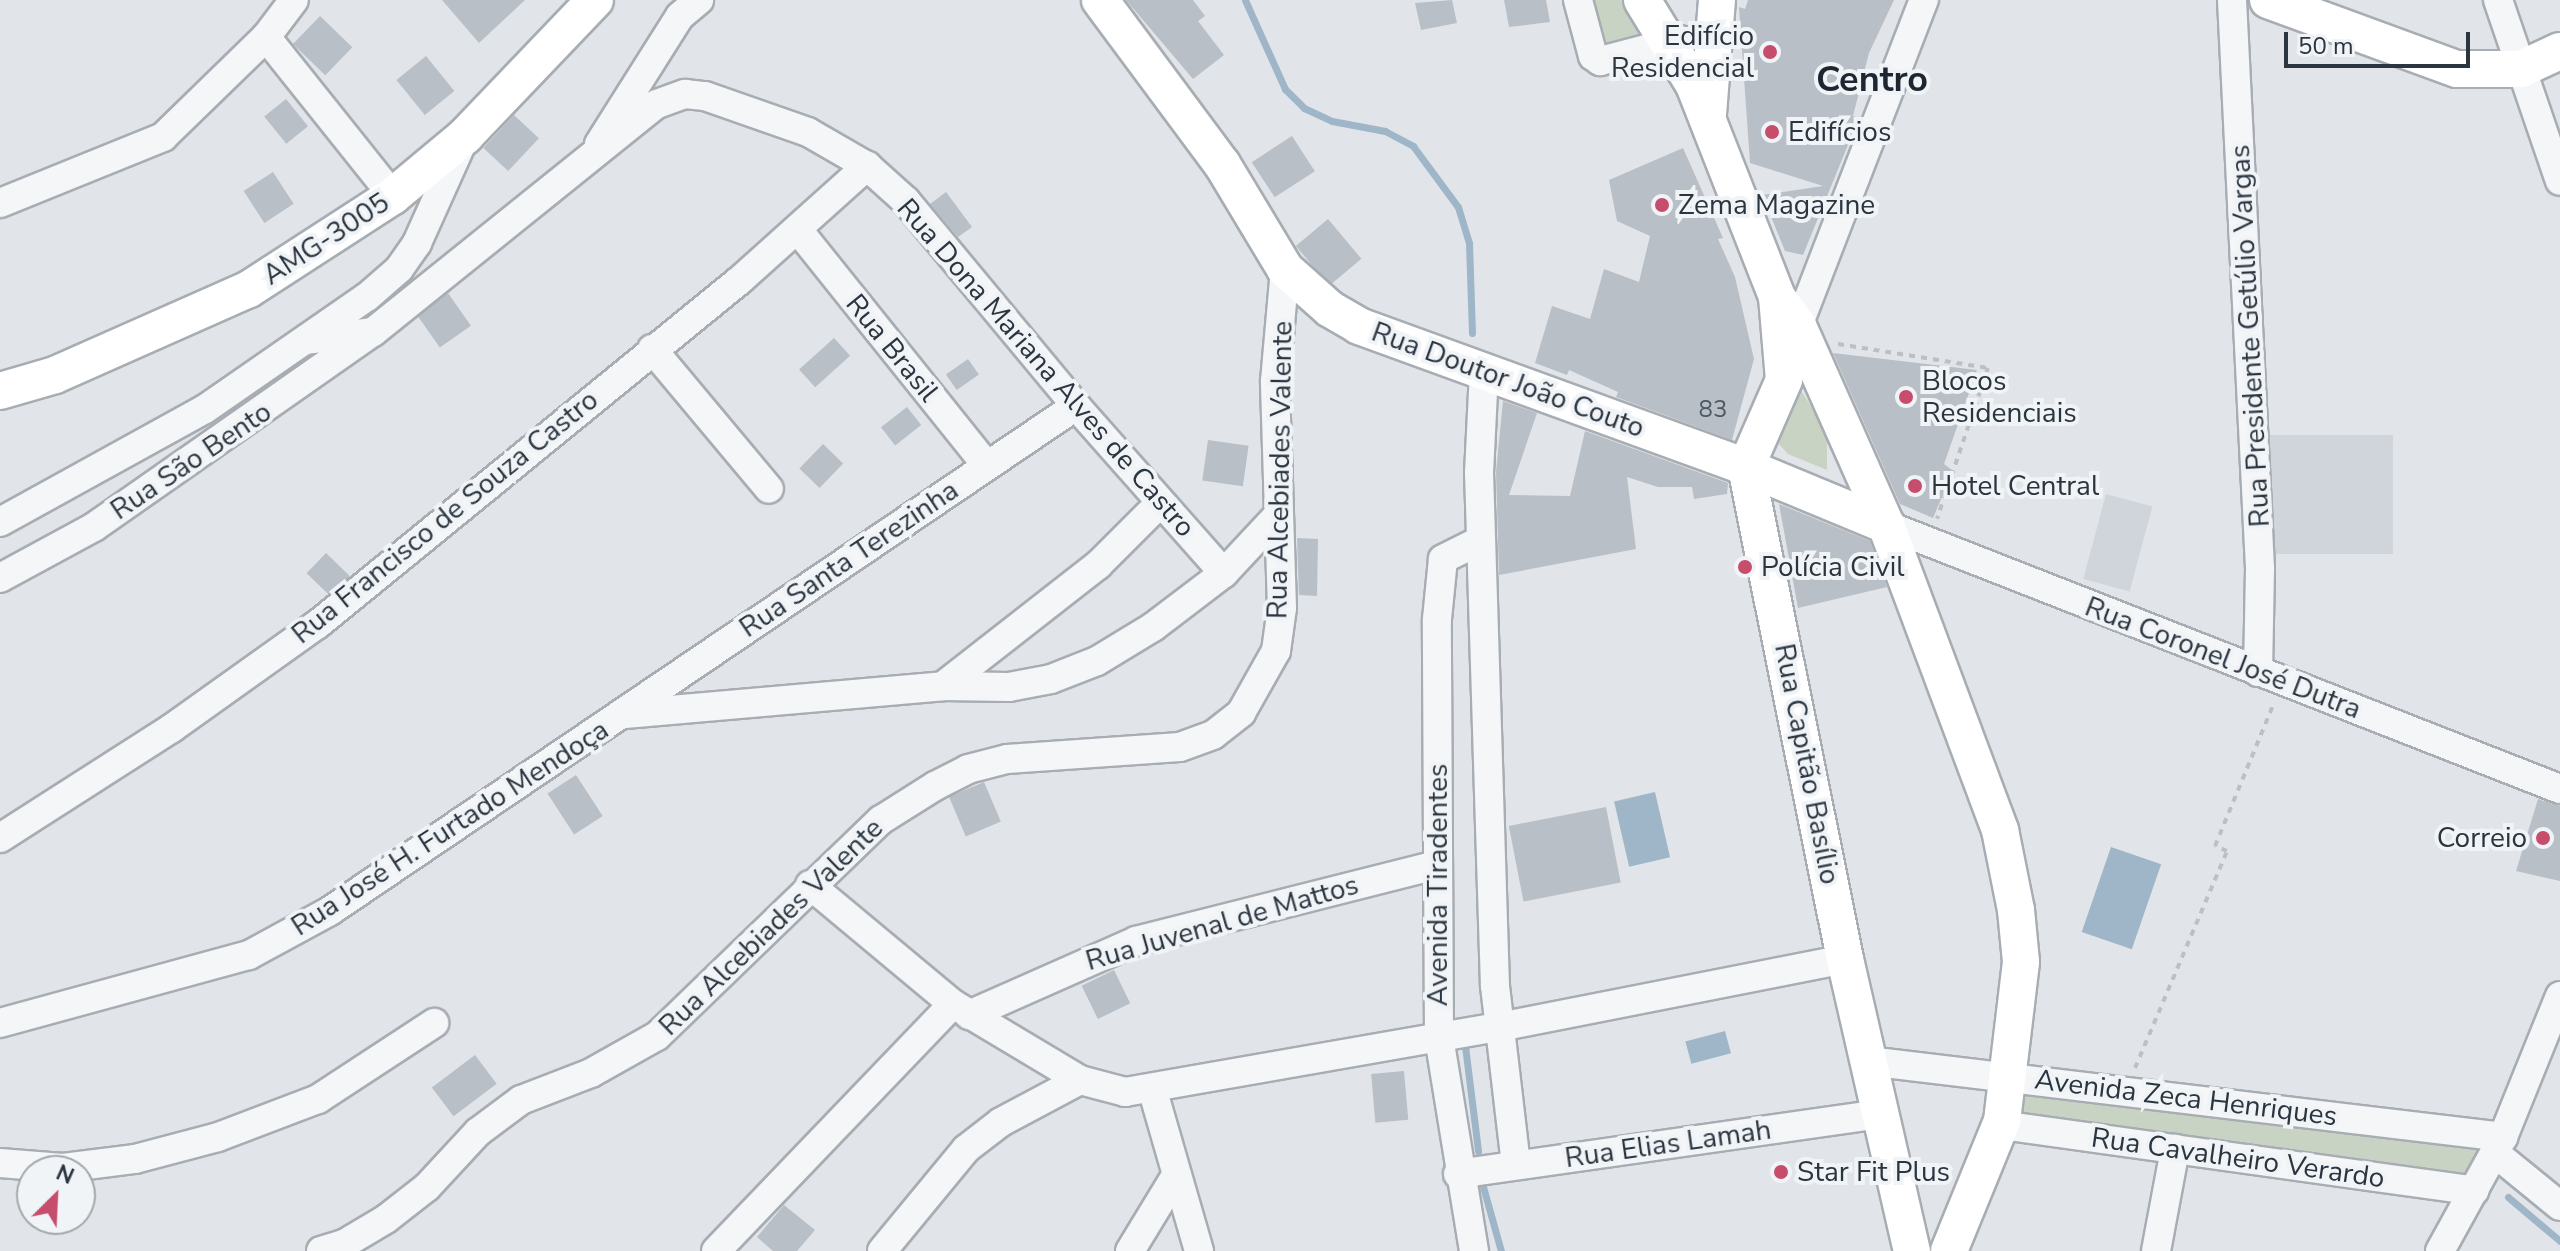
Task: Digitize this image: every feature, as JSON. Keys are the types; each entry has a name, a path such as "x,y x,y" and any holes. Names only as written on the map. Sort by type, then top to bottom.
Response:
{"main road":[{"name":"AMG-3005","path":"0,391 69,369 249,289 393,196 465,136 595,0"},
{"name":"Rua Doutor João Couto","path":"1100,0 1222,164 1285,269 1330,309 1359,326 1746,467 1886,525"},
{"path":"1642,0 1677,48"},
{"path":"1665,0 1677,48 1794,324 1886,525 2000,830 2021,962 2009,1076 2001,1125 1949,1251"},
{"path":"1708,115 1717,0"},
{"path":"2268,0 2457,69 2521,69 2560,51"},
{"path":"1746,467 1784,380 1794,324"},
{"name":"Rua Capitão Basílio","path":"1746,467 1845,959 1878,1114 1912,1251"}],"street":[{"path":"0,203 163,137 266,37 294,0"},
{"path":"592,155 652,56 680,16 699,0"},
{"path":"1578,0 1593,56 1600,61 1677,48"},
{"path":"1794,324 1924,0"},
{"name":"Rua Presidente Getúlio Vargas","path":"2232,0 2259,537 2271,677"},
{"path":"2498,0 2560,181"},
{"path":"266,37 393,196"},
{"name":"Rua Dona Mariana Alves de Castro","path":"592,155 657,104 685,94 750,108 808,132 867,166 906,201 1159,504 1224,573"},
{"path":"0,522 205,409 306,340 399,269 439,203 465,136"},
{"name":"Rua São Bento","path":"0,578 94,527 373,332 592,155"},
{"name":"Rua Francisco de Souza Castro","path":"0,838 159,736 318,624 798,230 867,166"},
{"name":"Rua Brasil","path":"798,230 986,465"},
{"name":"Rua Alcebiades Valente","path":"321,1251 344,1244 386,1219 427,1187 478,1132 521,1100 591,1073 657,1036 689,1011 810,885 881,820 968,769 1018,758 1180,747 1213,735 1241,713 1276,651 1282,608 1275,381 1285,269"},
{"path":"306,340 373,332"},
{"path":"652,349 769,489"},
{"path":"1484,371 1481,540 1499,1027 1516,1165"},
{"name":"Rua Santa Terezinha","path":"624,714 1076,406"},
{"path":"943,686 1098,565 1159,504"},
{"path":"624,714 943,686 1009,687 1085,666 1153,627 1224,573 1278,515"},
{"name":"Rua Coronel José Dutra","path":"1886,525 2560,789"},
{"name":"Avenida Tiradentes","path":"1474,1251 1458,1174 1439,1037 1437,865 1441,568 1449,553 1481,540"},
{"name":"Rua José H. Furtado Mendoça","path":"0,1023 249,955 330,911 624,714"},
{"name":"Rua Juvenal de Mattos","path":"961,1009 1136,941 1437,865"},
{"path":"810,885 961,1009 1080,1080 1105,1090 1152,1088 1499,1027 1845,959"},
{"path":"2440,1251 2499,1145 2560,996"},
{"path":"716,1251 961,1009"},
{"path":"0,1163 63,1168 135,1159 218,1137 318,1099 434,1023"},
{"name":"Avenida Zeca Henriques","path":"1868,1061 2126,1090 2499,1145"},
{"path":"882,1251 966,1149 1001,1122 1080,1080"},
{"path":"1152,1088 1175,1177 1199,1251"},
{"name":"Rua Elias Lamah","path":"1458,1174 1878,1114"},
{"name":"Rua Cavalheiro Verardo","path":"2001,1125 2474,1191"},
{"path":"2499,1145 2560,1206"},
{"path":"2156,1251 2175,1149"},
{"path":"1130,1251 1175,1177"}],"path":[{"path":"1794,324 1826,343 1988,368 1928,543"},
{"path":"2126,1090 2227,851 2215,846 2271,677"}],"shaded area":[{"path":"2270,435 2393,435 2393,554 2270,554"},
{"path":"2106,494 2152,506 2130,591 2083,579"}],"green space":[{"path":"1586,0 1637,0 1660,38 1602,57"},
{"path":"1796,383 1827,431 1827,470 1788,454 1777,442 1775,428"},
{"path":"2009,1076 2503,1137 2476,1188 2002,1121"}],"water":[{"path":"1655,792 1670,857 1629,867 1614,801"},
{"path":"2111,847 2161,864 2132,949 2082,932"},
{"path":"1725,1031 1731,1053 1691,1064 1685,1042"}],"building":[{"path":"442,0 525,0 479,43"},
{"path":"1126,0 1193,0 1205,16 1198,21 1224,55 1193,79"},
{"path":"1452,0 1457,23 1421,30 1415,3"},
{"path":"1504,0 1546,0 1550,22 1509,27"},
{"path":"1748,0 1894,0 1869,53 1853,116 1859,118 1803,255 1785,251 1762,195 1823,186 1750,163 1739,7 1745,9"},
{"path":"320,16 352,47 325,75 293,44"},
{"path":"426,56 454,91 425,115 396,80"},
{"path":"286,99 308,126 286,144 264,117"},
{"path":"514,115 539,138 508,171 483,148"},
{"path":"1292,136 1315,171 1275,197 1252,162"},
{"path":"1683,148 1723,238 1718,239 1735,277 1754,359 1732,440 1616,397 1618,392 1569,370 1567,375 1535,363 1552,306 1590,319 1604,269 1639,282 1650,236 1617,221 1609,180"},
{"path":"273,172 294,204 264,223 244,191"},
{"path":"946,192 972,227 958,237 930,204"},
{"path":"1328,219 1361,259 1329,286 1296,246"},
{"path":"448,293 471,326 440,348 417,315"},
{"path":"834,338 850,356 815,387 799,369"},
{"name":"Blocos Residenciais","path":"1833,353 1977,370 1944,464 1953,471 1933,518 1900,504"},
{"path":"968,359 979,375 957,390 946,374"},
{"path":"1503,401 1537,413 1509,495 1570,496 1585,431 1728,483 1727,494 1694,499 1692,487 1658,487 1627,477 1636,549 1499,575 1496,472"},
{"path":"907,407 921,425 895,445 881,427"},
{"path":"1208,440 1249,446 1243,486 1202,481"},
{"path":"823,444 843,463 820,488 799,468"},
{"path":"1779,504 1870,541 1887,587 1798,608"},
{"path":"1297,538 1318,539 1317,596 1299,595"},
{"path":"326,553 350,576 330,596 307,573"},
{"path":"576,775 603,816 574,835 547,794"},
{"path":"984,782 1001,822 966,836 949,797"},
{"name":"Correio","path":"2538,799 2560,806 2560,881 2516,871"},
{"path":"1606,807 1621,883 1524,901 1509,826"},
{"path":"1114,970 1130,1003 1098,1019 1082,986"},
{"path":"475,1055 497,1084 454,1116 432,1087"},
{"path":"1404,1071 1408,1120 1375,1123 1371,1074"},
{"path":"784,1205 815,1230 797,1251 773,1251 757,1237"}],"waterway":[{"path":"1245,0 1285,89 1304,108 1332,121 1385,131 1413,146 1458,207 1469,243 1472,333"},
{"path":"1464,1038 1478,1151"},
{"path":"1482,1183 1501,1251"},
{"path":"2508,1197 2560,1241"}],"place":[{"name":"Edifício Residencial","path":"1770,52"},
{"name":"Edifícios","path":"1772,132"},
{"name":"Zema Magazine","path":"1662,205"},
{"name":"Blocos Residenciais","path":"1906,397"},
{"name":"Hotel Central","path":"1915,486"},
{"name":"Polícia Civil","path":"1745,567"},
{"name":"Correio","path":"2543,838"},
{"name":"Star Fit Plus","path":"1781,1172"}],"district":[{"name":"Centro","path":"1872,80"}]}
